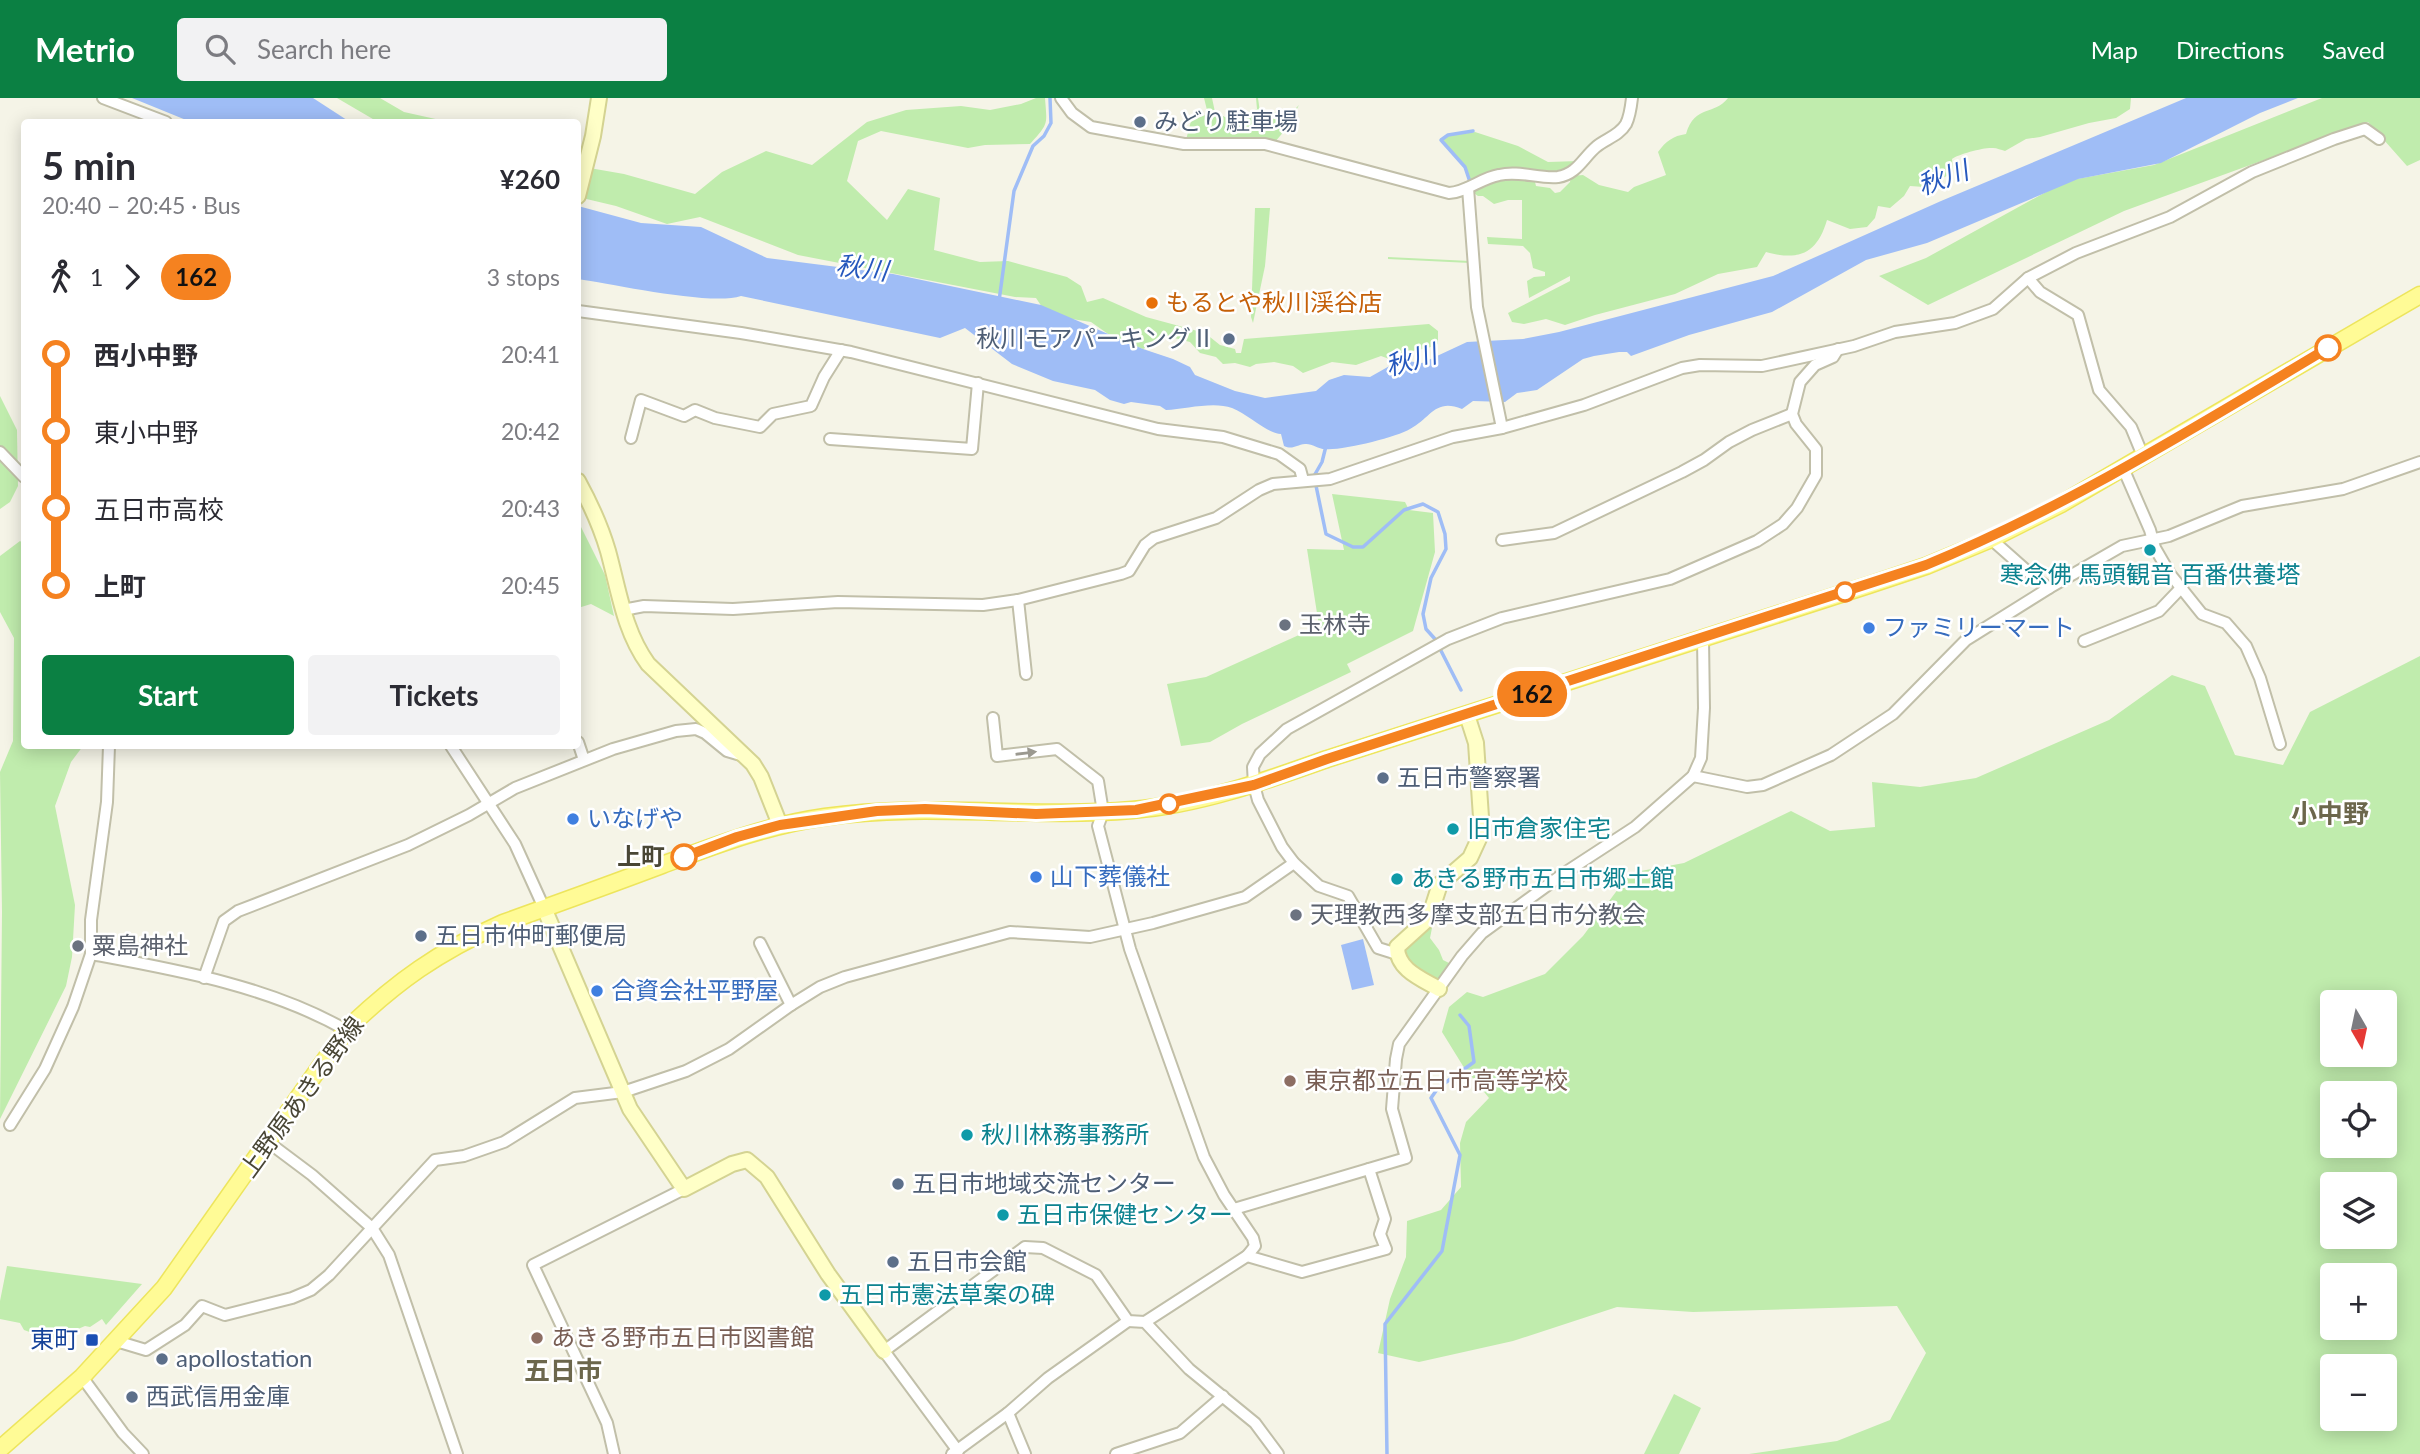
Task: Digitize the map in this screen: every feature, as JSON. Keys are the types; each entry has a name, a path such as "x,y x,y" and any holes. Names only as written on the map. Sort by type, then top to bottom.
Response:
{"main road":[{"name":"上野原あきる野線","path":"0,1449 82,1377 164,1289 346,1030 378,999 443,952 503,923 737,837 780,825 838,815 925,809 1036,814 1136,810 1254,785 1327,759 1703,639 1926,565 1991,538 2061,504 2420,295"}],"street":[{"path":"103,98 158,119"},
{"path":"581,184 599,98"},
{"path":"1061,98 1065,107 1081,121 1103,130 1185,144 1265,144 1449,193 1500,174 1559,177 1573,171 1596,146 1625,126 1633,98"},
{"path":"623,610 645,606 733,609 838,602 983,605 1018,600 1129,571 1145,545 1154,538 1216,519 1259,490 1273,484 1320,481 1453,437 1584,405 1682,368 1700,365 1762,366 1838,349 1895,332 1955,323 1993,309 2028,278 2076,253 2170,217 2252,172 2365,128 2379,139"},
{"path":"1468,188 1474,282 1501,424"},
{"path":"2028,278 2040,292 2078,316 2099,390 2131,427 2143,456"},
{"path":"581,311 841,350 1158,429 1223,437 1254,445 1292,461 1300,469 1304,481"},
{"path":"1397,954 1378,948 1348,896 1319,887 1282,847 1258,800 1254,785 1255,761 1287,729 1447,640 1502,618 1670,579 1757,541 1783,524 1813,484 1816,475 1816,449 1796,424 1792,414 1800,382 1815,365 1833,357 1838,349"},
{"path":"631,438 641,400 684,416 695,410 715,418 760,427 773,414 811,405 841,350"},
{"path":"830,439 972,449 978,383"},
{"path":"1502,540 1553,533 1682,472 1728,442 1792,414"},
{"path":"0,453 21,474"},
{"path":"1693,776 1747,786 1763,785 1831,755 1894,714 1966,640 2122,546 2169,536 2242,506 2343,489 2420,462"},
{"path":"2123,468 2170,574 2202,614 2226,623 2246,646 2260,678 2280,744"},
{"path":"581,488 607,548 629,632 648,664 744,756 761,776 780,825"},
{"path":"1991,538 2049,588"},
{"path":"2084,642 2159,611 2181,588"},
{"path":"1018,600 1026,674"},
{"path":"1234,1209 1406,1158 1392,1109 1395,1059 1399,1044 1470,944 1482,933 1573,867 1635,827 1693,776 1701,758 1704,708 1703,639"},
{"path":"1439,989 1406,969 1399,961 1397,947 1429,918 1440,884 1471,858 1482,832 1476,743 1467,715"},
{"path":"614,1454 607,1423 533,1265 732,1164 747,1160 766,1177 828,1273 955,1452 1008,1413 1048,1378 1128,1321 1145,1322 1247,1256 1255,1246 1253,1238 1204,1157 1147,1002 1098,826 1103,812 1098,781 1057,749 996,757 992,718"},
{"path":"204,978 224,922 238,911 408,845 515,788 613,749 676,731 696,729 727,751 744,756"},
{"path":"9,1125 45,1069 73,1007 91,954 90,920 107,802 109,749"},
{"path":"453,749 515,844 630,1109 684,1189"},
{"path":"580,749 584,760"},
{"path":"116,1341 146,1350 185,1325 202,1306 225,1315 311,1290 329,1275 435,1160 464,1156 504,1142 575,1098 623,1092 686,1070 729,1049 791,1005 820,987 845,976 1010,932 1090,937 1125,929 1245,897 1294,863"},
{"path":"761,943 791,1005"},
{"path":"91,954 172,969 292,1003 346,1030"},
{"path":"268,1142 312,1175 372,1228 389,1255 457,1454"},
{"path":"1247,1256 1302,1272 1386,1249 1380,1234 1385,1219 1369,1169"},
{"path":"884,1351 1025,1247 1043,1248 1096,1275 1128,1321"},
{"path":"1145,1322 1189,1369 1255,1423 1278,1454"},
{"path":"82,1377 123,1433 143,1454"},
{"path":"1116,1454 1130,1452 1180,1433 1223,1396"},
{"path":"1008,1413 1025,1454"}],"green space":[{"path":"337,98 380,98 404,112 436,119 373,119"},
{"path":"1036,98 1045,98 1044,127 1030,144 968,148 881,131 858,141 847,181 887,220 908,189 940,198 934,250 980,262 1008,261 1067,277 1081,286 1087,302 1103,298 1146,317 1205,333 1220,345 1235,349 1236,353 1241,353 1244,339 1429,324 1438,331 1438,344 1392,360 1381,356 1356,365 1332,362 1303,373 1293,366 1274,362 1250,367 1235,363 1223,364 1216,357 1200,353 1190,342 1167,336 1143,349 1111,336 1091,322 1059,317 1044,310 1036,298 1015,297 798,255 700,217 667,224 616,206 581,198 581,167 624,174 695,194 722,172 766,151 812,165 867,122 906,110 961,106 990,110"},
{"path":"1204,98 1212,98 1215,112 1229,119 1257,109 1256,98 1260,112 1266,113 1294,110 1299,105 1286,129 1274,143 1186,140 1192,117 1208,114"},
{"path":"1728,98 2131,98 2130,109 2116,118 2026,139 2005,151 1984,149 1955,157 1952,159 1953,173 1924,187 1910,186 1904,196 1890,208 1878,206 1875,218 1867,227 1850,229 1827,220 1818,241 1797,255 1766,252 1757,267 1718,274 1675,294 1565,325 1546,319 1524,324 1512,322 1508,313 1570,281 1570,276 1529,298 1527,281 1545,276 1545,272 1533,268 1530,253 1523,246 1488,244 1487,237 1522,239 1522,200 1494,204 1471,191 1493,178 1534,178 1536,186 1550,188 1555,193 1560,192 1570,182 1571,176 1583,175 1599,185 1628,192 1634,187 1666,175 1658,152 1661,148 1674,138 1686,134 1694,118 1717,107"},
{"path":"2322,98 2420,98 2420,160 2407,166 2368,122 2124,211 1928,305 1879,276 1926,258 2066,181 2154,165"},
{"path":"1475,132 1518,146 1548,162 1579,161 1569,170 1471,183 1465,166 1442,140 1447,136"},
{"path":"1255,208 1270,208 1265,266 1253,323 1251,317"},
{"path":"1388,259 1470,261 1470,263"},
{"path":"0,396 17,430 18,486 10,502 0,509"},
{"path":"1332,494 1405,502 1409,510 1433,513 1435,552 1413,631 1347,664 1351,672 1210,742 1181,746 1167,684 1206,677 1319,626 1307,549 1344,550"},
{"path":"581,527 605,575 614,616 591,604 581,607"},
{"path":"21,542 21,749 81,749 71,762 55,806 75,905 72,957 66,986 0,1119 0,772 13,741 14,638 0,612 0,556"},
{"path":"2420,656 2420,1454 1749,1454 1837,1441 1890,1420 1926,1353 1897,1306 1693,1312 1617,1307 1513,1341 1419,1362 1378,1353 1390,1299 1406,1257 1407,1221 1441,1210 1461,1187 1460,1143 1466,1122 1489,1098 1463,1066 1442,1032 1449,1007 1467,992 1483,997 1545,974 1583,936 1630,873 1684,863 1791,811 1830,831 1875,827 1872,782 1920,787 1976,778 2109,720 2172,675 2205,686 2235,755 2283,765 2310,712"},
{"path":"1427,920 1432,928 1430,938 1443,960 1451,964 1440,978 1432,979 1407,963 1402,946"},
{"path":"7,1266 142,1284 106,1325 102,1319 90,1327 85,1326 52,1340 24,1330 20,1323 0,1319 0,1301"},
{"path":"1674,1394 1701,1408 1679,1454 1644,1454"}],"water":[{"path":"132,98 313,98 345,119 184,119"},
{"path":"2186,98 2298,98 2260,113 2161,163 2078,179 1927,243 1866,260 1772,312 1689,335 1631,356 1627,352 1619,352 1583,359 1537,390 1517,393 1505,402 1473,401 1462,409 1445,406 1403,432 1343,448 1322,449 1307,444 1284,446 1281,434 1225,406 1208,405 1166,410 1160,406 1131,402 1124,404 1110,400 1095,390 1053,381 1012,364 965,328 940,338 741,296 685,296 581,280 581,207 641,223 701,227 767,258 893,274 1041,305 1143,349 1173,359 1190,367 1195,375 1235,391 1265,398 1316,391 1329,380 1344,375 1370,377 1393,364 1407,361 1422,363 1467,342 1523,339 1559,332 1773,276 1941,201"},
{"path":"1363,939 1374,985 1352,990 1341,945"}],"waterway":[{"path":"999,301 1014,191 1033,146 1044,136 1051,123 1050,98"},
{"path":"1470,182 1465,167 1441,140 1448,135 1473,131"},
{"path":"1326,446 1322,462 1314,476 1326,534 1353,547 1363,547 1404,510 1423,504 1438,512 1445,534 1446,549 1431,578 1423,614 1426,629 1435,639 1461,690"},
{"path":"1387,1454 1385,1324 1442,1251 1460,1155 1431,1098 1438,1088 1474,1062 1469,1026 1460,1015"}],"bus line":[{"name":"162","path":"684,857 737,837 780,825 825,817 925,809 1036,814 1136,810 1254,785 1926,565 1991,538 2061,504 2328,348"}],"place":[{"name":"みどり駐車場","path":"1140,122"},
{"name":"もるとや秋川渓谷店","path":"1152,303"},
{"name":"秋川モアパーキングⅡ","path":"1229,339"},
{"name":"寒念佛 馬頭観音 百番供養塔","path":"2150,550"},
{"name":"玉林寺","path":"1285,625"},
{"name":"ファミリーマート","path":"1869,628"},
{"name":"五日市警察署","path":"1383,778"},
{"name":"いなげや","path":"573,819"},
{"name":"旧市倉家住宅","path":"1453,829"},
{"name":"上町","path":"684,857"},
{"name":"山下葬儀社","path":"1036,877"},
{"name":"あきる野市五日市郷土館","path":"1397,879"},
{"name":"天理教西多摩支部五日市分教会","path":"1296,915"},
{"name":"五日市仲町郵便局","path":"421,936"},
{"name":"粟島神社","path":"78,946"},
{"name":"合資会社平野屋","path":"597,991"},
{"name":"東京都立五日市高等学校","path":"1290,1081"},
{"name":"秋川林務事務所","path":"967,1135"},
{"name":"五日市地域交流センター","path":"898,1184"},
{"name":"五日市保健センター","path":"1003,1215"},
{"name":"五日市会館","path":"893,1262"},
{"name":"五日市憲法草案の碑","path":"825,1295"},
{"name":"あきる野市五日市図書館","path":"537,1338"},
{"name":"東町","path":"92,1340"},
{"name":"apollostation","path":"162,1359"},
{"name":"西武信用金庫","path":"132,1397"}],"district":[{"name":"小中野","path":"2330,814"},
{"name":"五日市","path":"563,1371"}],"water label":[{"name":"秋川","path":"1943,178"},
{"name":"秋川","path":"862,268"},
{"name":"秋川","path":"1411,360"}]}
